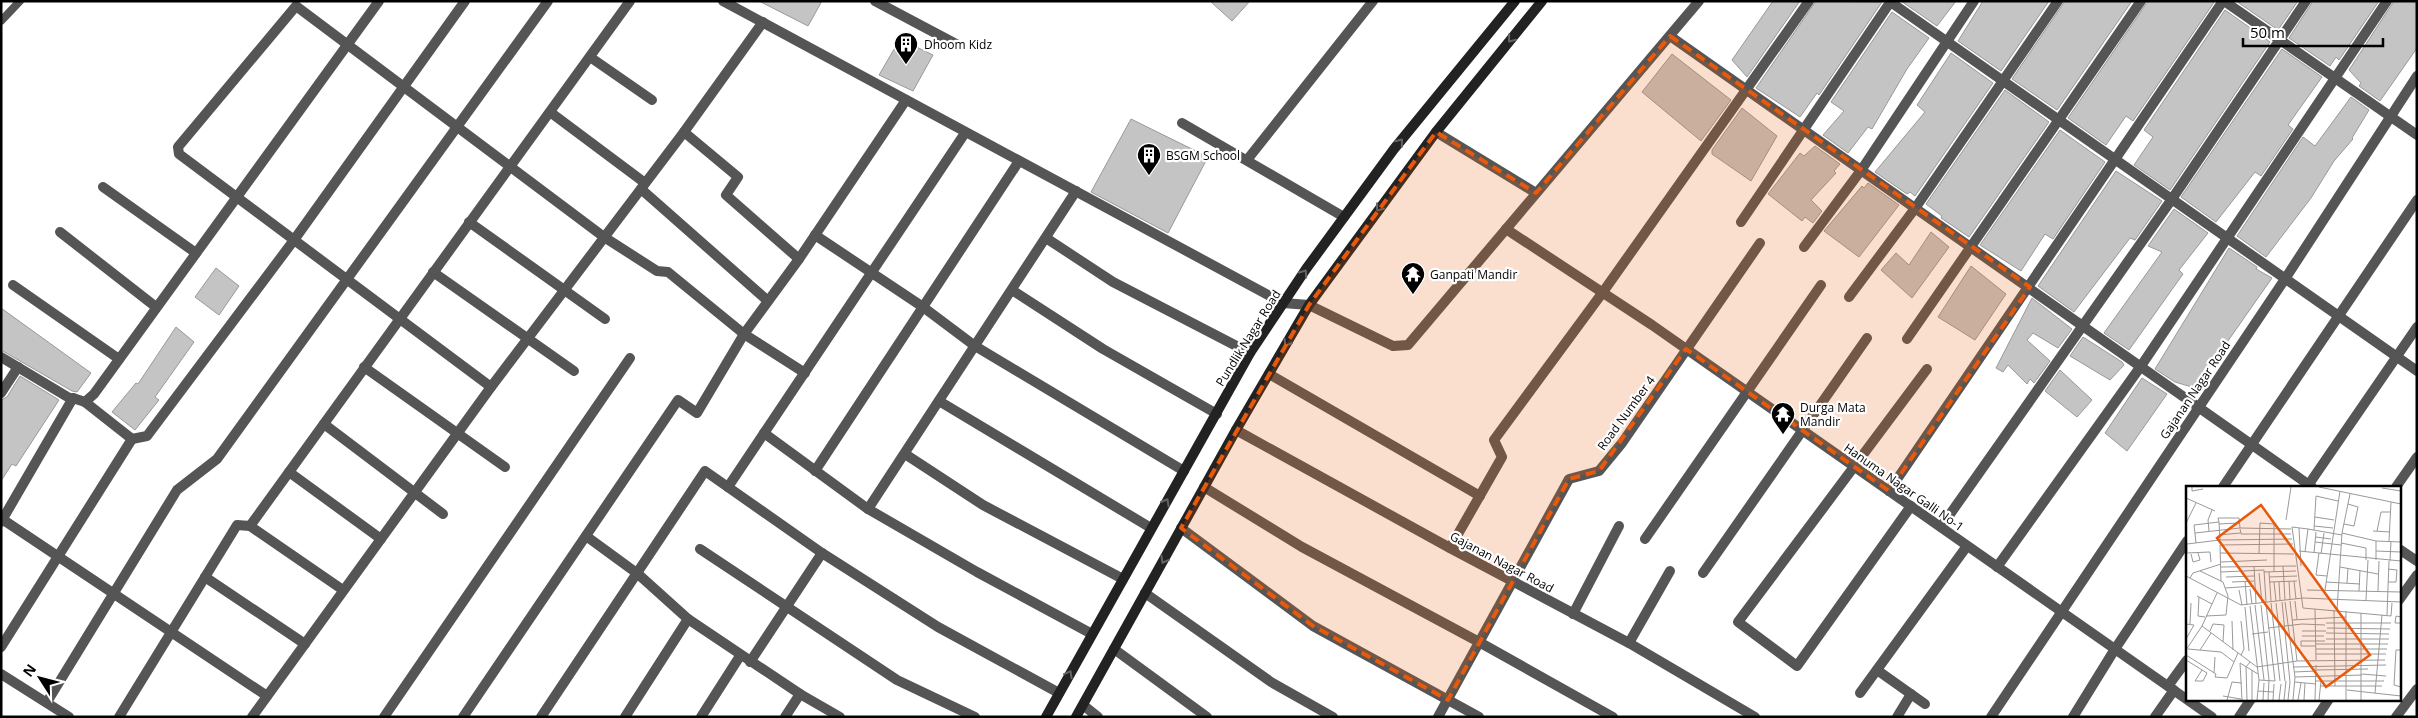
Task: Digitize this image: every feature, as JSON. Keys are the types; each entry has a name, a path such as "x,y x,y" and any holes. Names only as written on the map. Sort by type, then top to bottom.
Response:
{"main road":[{"name":"Pundlik Nagar Road","path":"1046,717 1250,353 1282,303 1394,149 1515,1"},
{"path":"1076,717 1236,430 1309,305 1436,132 1542,1"}],"street":[{"path":"85,402 119,359 379,1"},
{"path":"1,647 132,439 147,436 294,240 466,1"},
{"path":"48,717 50,704 113,594 177,490 217,459 548,1"},
{"path":"250,526 630,1"},
{"path":"875,1 956,44"},
{"path":"1247,160 1372,1"},
{"path":"1450,548 1502,457 1494,440 1603,292 1809,1"},
{"path":"1804,247 1862,169 1974,1"},
{"path":"1850,297 1916,207 2058,1"},
{"path":"1907,339 1973,247 2141,1"},
{"path":"1889,491 2224,1 2417,135"},
{"path":"1940,528 2172,200 2306,1"},
{"path":"1997,567 2141,366 2387,1"},
{"path":"727,2 965,133 1282,303 1309,305 1393,346 1408,345 1698,2"},
{"path":"1741,222 1890,2 2417,371"},
{"path":"491,387 179,154 178,147 296,6 604,237 657,271 668,272 744,334 805,373"},
{"path":"252,717 457,433 684,132 763,22"},
{"path":"1670,36 2030,287 2309,486 2417,327"},
{"path":"590,57 652,100"},
{"name":"Gajanan Nagar Road","path":"1991,717 2285,279 2417,76"},
{"path":"463,717 678,400 697,413 744,334 815,236 906,100"},
{"path":"550,112 643,186 768,302"},
{"path":"1182,123 1344,217"},
{"path":"684,132 738,176 726,195 799,259"},
{"path":"1436,132 1536,193"},
{"path":"728,487 965,133"},
{"path":"814,471 1019,161"},
{"path":"103,187 196,253"},
{"path":"868,509 1076,191"},
{"path":"2224,486 2417,200"},
{"path":"469,222 605,319"},
{"name":"Hanuma Nagar Galli No-1","path":"1506,228 1686,349 2186,699"},
{"path":"60,232 156,307"},
{"path":"815,236 923,307 975,346 1184,471"},
{"path":"1046,238 1113,282 1250,353"},
{"name":"Road Number 4","path":"1438,717 1569,479 1599,471 1622,443 1760,243"},
{"path":"433,272 574,371"},
{"path":"13,285 119,359"},
{"path":"1644,539 1822,285"},
{"path":"1012,290 1103,349 1217,414"},
{"path":"1703,573 1867,338"},
{"path":"1,357 71,399 74,398 85,402 132,439"},
{"path":"384,717 630,358"},
{"path":"1,394 18,367"},
{"path":"364,368 505,467"},
{"path":"1910,506 1797,666 1738,622 1927,369"},
{"path":"1269,374 1480,496"},
{"path":"74,398 2,520 267,696"},
{"path":"940,401 1151,528"},
{"path":"324,424 443,514"},
{"name":"Gajanan Nagar Road","path":"1236,430 1512,582 1629,643 1756,717"},
{"path":"764,433 868,509 977,572 1092,634"},
{"path":"905,454 983,505 1123,579"},
{"path":"2397,486 2417,457"},
{"path":"541,717 705,471 822,553 938,627 1059,693"},
{"path":"289,472 381,539"},
{"path":"1204,487 1302,548 1479,642 1613,717"},
{"path":"119,717 237,525 250,526 344,590"},
{"path":"1573,614 1619,526"},
{"path":"1181,528 1313,626 1479,717"},
{"path":"586,536 638,574 688,620 740,656 840,717"},
{"path":"2073,717 2115,649 2186,542"},
{"path":"1860,693 1966,546"},
{"path":"700,549 897,680 975,717"},
{"path":"2400,550 2417,561"},
{"path":"750,662 822,553"},
{"path":"1629,643 1670,571"},
{"path":"2400,599 2417,575"},
{"path":"205,577 305,644"},
{"path":"1145,593 1271,682 1333,717"},
{"path":"625,717 688,620"},
{"path":"1114,649 1208,717"},
{"path":"701,717 740,656"},
{"path":"2155,717 2186,662"},
{"path":"1877,670 1925,704"},
{"path":"1,674 69,717"},
{"path":"2396,717 2417,689"},
{"path":"785,717 800,694"},
{"path":"1897,717 1911,694"},
{"name":"Hanuma Nagar Galli No-1","path":"2188,700 2212,717"},
{"path":"2240,717 2250,700"},
{"path":"2317,717 2328,700"},
{"path":"1083,705 1098,717"}],"lane":[{"path":"1,21 20,1"}],"highlighted area":[{"path":"1670,36 2030,287 1889,491 1686,349 1599,471 1569,479 1448,700 1313,626 1181,528 1309,305 1436,132 1536,193"}],"building":[{"path":"759,1 822,1 808,26"},
{"path":"1210,1 1250,1 1232,21"},
{"path":"1773,1 1800,1 1747,77 1732,60"},
{"path":"1816,1 1882,2 1819,95 1817,93 1800,117 1756,88"},
{"path":"1901,1 1956,1 1937,26"},
{"path":"1983,1 2049,1 2001,71 1958,41"},
{"path":"2065,1 2132,1 2057,110 2012,79"},
{"path":"2148,1 2215,1 2133,121 2126,116 2106,145 2068,118"},
{"path":"2236,1 2298,1 2278,30"},
{"path":"2313,1 2379,1 2339,60 2336,57 2330,66 2289,38"},
{"path":"2394,1 2417,1 2417,48 2380,101 2359,86 2361,83 2349,70"},
{"path":"2225,10 2270,42 2170,190 2134,165 2153,137 2144,130"},
{"path":"1892,12 1929,38 1907,69 1872,129 1868,127 1848,153 1823,135 1844,111 1831,102"},
{"name":"Dhoom Kidz","path":"900,39 933,55 913,91 879,75"},
{"path":"2282,49 2322,77 2288,125 2293,129 2261,176 2255,172 2216,222 2181,197"},
{"path":"1951,53 1993,83 1915,196 1910,192 1907,194 1875,172 1925,112 1917,105"},
{"path":"1672,54 1731,100 1701,141 1642,92"},
{"path":"2005,90 2049,122 1969,237 1941,218 1942,216 1926,204"},
{"path":"2351,97 2369,110 2353,139 2334,161 2311,198 2266,257 2237,236 2303,137 2315,146"},
{"path":"1742,108 1777,136 1751,181 1712,154 1712,150"},
{"name":"BSGM School","path":"1131,119 1208,157 1168,233 1091,192"},
{"path":"2060,130 2105,162 2053,239 2045,234 2021,271 1980,245"},
{"path":"1815,146 1840,164 1834,171 1836,173 1811,200 1822,211 1813,223 1805,217 1802,221 1768,194 1800,153 1804,156"},
{"path":"2116,171 2162,201 2135,240 2130,238 2074,312 2038,286"},
{"path":"1868,183 1899,205 1859,257 1824,231 1862,186 1864,188"},
{"path":"2174,209 2208,233 2179,270 2183,274 2129,350 2104,333 2162,252 2148,246"},
{"path":"1931,232 1949,247 1912,298 1881,270 1896,253 1909,265"},
{"path":"2229,248 2257,267 2256,269 2272,278 2195,388 2175,382 2155,369"},
{"path":"1971,266 2006,294 1975,340 1938,317"},
{"path":"216,268 239,286 219,315 195,297"},
{"path":"2032,298 2072,329 2058,348 2033,333 2027,340 2050,361 2034,383 2030,379 2027,384 2008,365 2003,372 1996,368"},
{"path":"1,308 91,373 77,392 72,391 1,350"},
{"path":"176,327 194,342 155,397 159,400 135,430 112,412 136,383 138,384"},
{"path":"2083,337 2124,365 2110,380 2070,356"},
{"path":"2060,370 2092,400 2077,417 2045,391"},
{"path":"20,376 59,400 16,466 12,464 1,481 1,400 7,397"},
{"path":"2142,378 2167,394 2127,451 2105,433"}],"place":[{"name":"Dhoom Kidz","path":"906,65"},
{"name":"BSGM School","path":"1149,176"},
{"name":"Ganpati Mandir","path":"1413,295"},
{"name":"Durga Mata Mandir","path":"1783,435"}]}
